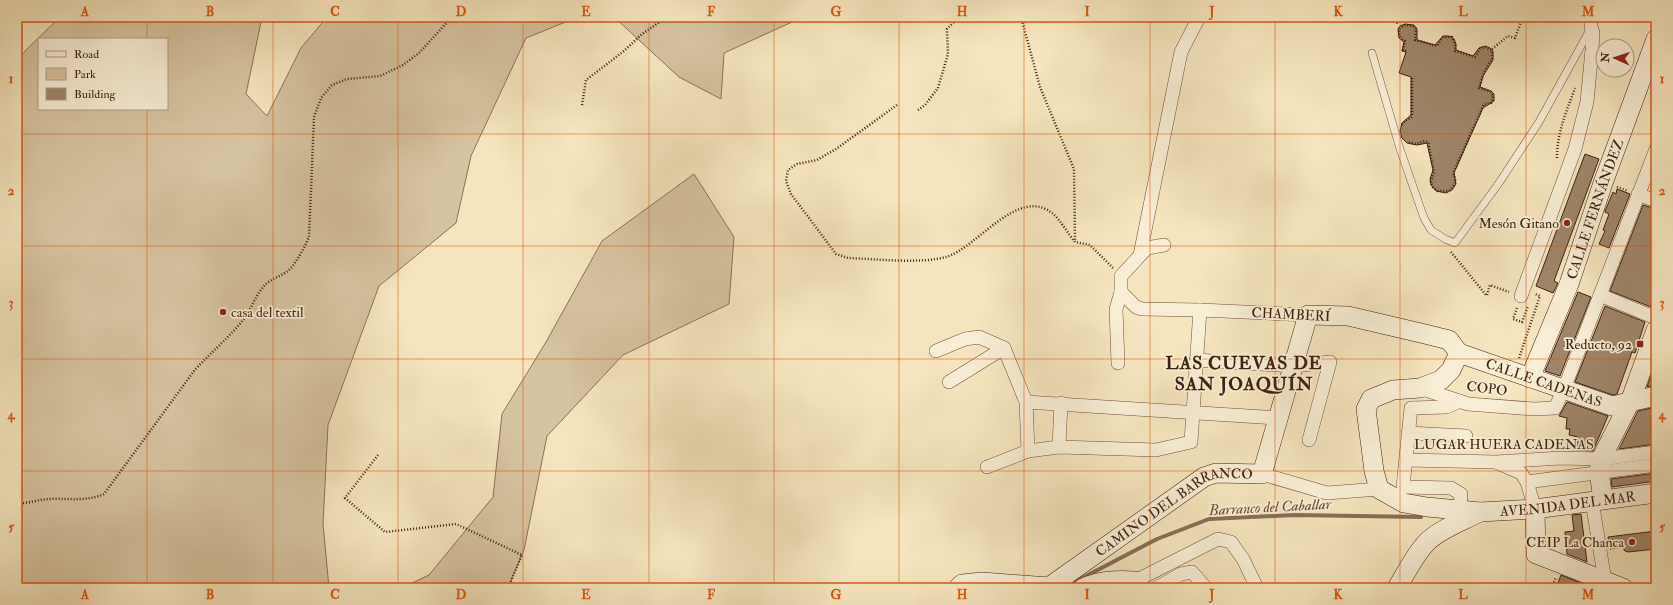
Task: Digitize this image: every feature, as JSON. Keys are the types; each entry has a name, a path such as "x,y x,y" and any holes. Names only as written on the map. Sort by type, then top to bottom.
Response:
{"street":[{"path":"1140,255 1181,52 1199,17"},
{"path":"1528,297 1587,102 1594,21"},
{"name":"CALLE FERNÁNDEZ","path":"1522,375 1569,284 1603,183 1656,39"},
{"path":"1564,389 1656,149"},
{"path":"1638,194 1656,201"},
{"path":"1118,363 1116,309 1121,292 1121,276 1147,248 1164,245"},
{"name":"CHAMBERÍ","path":"1121,292 1136,307 1142,309 1348,316 1449,340 1459,353"},
{"path":"1600,296 1656,318"},
{"path":"986,467 1028,451 1059,447 1156,450 1191,442 1200,310"},
{"name":"CAMINO DEL BARRANCO","path":"958,588 962,584 982,582 1049,587 1204,476 1216,473 1262,474 1308,315"},
{"path":"1604,581 1597,500 1600,466 1630,402 1656,330"},
{"path":"936,351 965,339 979,337 1004,348 1026,402 1028,451"},
{"path":"949,382 1004,348"},
{"path":"1262,474 1327,493 1379,489 1374,471 1366,409 1371,399 1393,390 1420,388 1441,380 1451,370 1459,353"},
{"name":"CALLE CADENAS","path":"1459,353 1612,406 1656,396"},
{"path":"1196,360 1294,366 1330,362 1309,440"},
{"name":"COPO","path":"1420,388 1460,402 1476,405 1534,409 1556,408 1564,389"},
{"path":"1026,402 1061,403 1193,414 1278,418"},
{"path":"1460,402 1447,407 1411,408 1403,487 1451,488 1461,494 1460,510"},
{"path":"1059,447 1061,403"},
{"path":"1408,433 1466,436"},
{"path":"1527,482 1656,452"},
{"name":"LUGAR HUERA CADENAS","path":"1406,460 1496,462 1561,458 1600,466"},
{"path":"1496,462 1521,473 1527,482 1535,509 1536,554 1623,588"},
{"path":"1600,466 1656,465"},
{"name":"AVENIDA DEL MAR","path":"1379,489 1404,503 1480,512 1535,509 1656,493"},
{"path":"1428,541 1433,507"},
{"path":"1397,588 1414,560 1428,541 1445,530 1480,512"},
{"path":"1083,588 1091,584 1113,580 1137,584 1218,539 1231,542 1243,559 1257,588"},
{"path":"1156,588 1181,574 1192,572 1206,588"}],"lane":[{"path":"1372,53 1400,149 1424,218 1431,230 1445,239 1455,243 1499,183 1539,122 1594,21"}],"path":[{"path":"17,504 47,499 95,498 104,494 205,358 235,330 244,319 264,286 273,278 289,270 302,252 309,238 314,117 321,98 332,85 347,79 380,76 403,65 419,53 452,17"},
{"path":"582,105 586,80 624,51 642,34 668,17"},
{"path":"918,110 925,105 938,88 948,54 947,29 959,17"},
{"path":"1021,17 1040,87 1074,169 1075,242"},
{"path":"1395,17 1398,25"},
{"path":"1492,49 1508,36 1515,38 1523,17"},
{"path":"1405,140 1413,144 1419,144 1425,141 1428,142 1434,172 1432,176 1432,184 1438,191 1448,191 1454,187 1456,180 1454,173 1484,104 1491,103 1493,101 1491,92 1479,88 1483,76 1492,60 1492,51 1489,48 1484,47 1480,49 1475,58 1455,51 1455,45 1452,38 1443,37 1437,46 1415,40 1416,29 1413,26 1405,25 1400,27 1398,33 1400,38 1405,41 1403,50 1406,51"},
{"path":"1401,130 1405,121 1412,117 1412,78"},
{"path":"897,105 836,149 817,160 797,164 788,170 786,181 791,194 836,254 848,258 928,260 947,256 966,247 1005,216 1031,206 1043,208 1053,214 1075,242 1090,245 1121,276"},
{"path":"1557,142 1562,124"},
{"path":"1603,183 1638,194"},
{"path":"1450,250 1487,295 1490,285 1528,297 1540,296 1522,375"},
{"path":"1528,297 1522,322 1513,319 1528,297"},
{"path":"378,455 345,498 385,532 456,524 522,555 508,588"}],"green space":[{"path":"60,17 262,17 246,94 267,116 301,48 327,17 578,17 526,38 471,156 456,223 379,286 328,425 323,524 329,588 17,588 17,61 38,38 38,110 168,110 168,38 38,38"},
{"path":"614,17 803,17 724,53 721,99 679,77"},
{"path":"694,174 734,237 729,304 623,355 547,436 524,550 508,588 402,588 429,575 493,497 502,414 546,342 602,241"}],"building":[{"path":"1405,24 1414,25 1417,29 1417,40 1435,45 1443,36 1448,36 1454,39 1456,50 1473,56 1479,48 1485,46 1493,51 1493,60 1483,76 1480,87 1491,91 1494,94 1494,101 1483,108 1454,173 1456,184 1452,190 1446,193 1436,191 1431,185 1430,179 1433,170 1427,143 1417,145 1407,143 1402,138 1400,131 1402,123 1411,115 1411,77 1399,73 1406,52 1402,51 1404,42 1399,38 1398,29 1400,26"},
{"name":"Mesón Gitano","path":"1585,154 1599,159 1554,281 1558,283 1553,293 1536,286"},
{"path":"1617,189 1630,194 1609,248 1599,244 1605,231 1603,230 1609,214 1605,211 1613,192 1616,194"},
{"path":"1643,205 1656,209 1656,295 1651,307 1610,291"},
{"path":"1578,292 1591,297 1560,376 1545,371"},
{"path":"1605,306 1645,322 1635,353 1632,352 1617,394 1613,395 1575,382"},
{"path":"1656,362 1656,385 1647,387"},
{"path":"1567,402 1608,416 1593,451 1576,450 1578,437 1569,435 1570,429 1566,429 1567,418 1559,416"},
{"path":"1656,407 1656,444 1619,449 1638,411"},
{"path":"1656,473 1656,481 1612,487 1611,479"},
{"path":"1581,514 1587,562 1567,554 1565,532 1574,531 1572,515"},
{"name":"CEIP La Chanca","path":"1656,531 1656,549 1628,552 1622,547 1610,549 1608,537"},
{"path":"1561,575 1593,588 1556,588"}],"waterway":[{"name":"Barranco del Caballar","path":"1063,588 1157,539 1209,519 1294,515 1421,517"}],"place":[{"name":"Mesón Gitano","path":"1567,223"},
{"name":"casa del textil","path":"223,312"},
{"name":"Reducto, 92","path":"1640,344"},
{"name":"CEIP La Chanca","path":"1632,542"}],"district":[{"name":"LAS CUEVAS DE SAN JOAQUÍN","path":"1244,373"}]}
